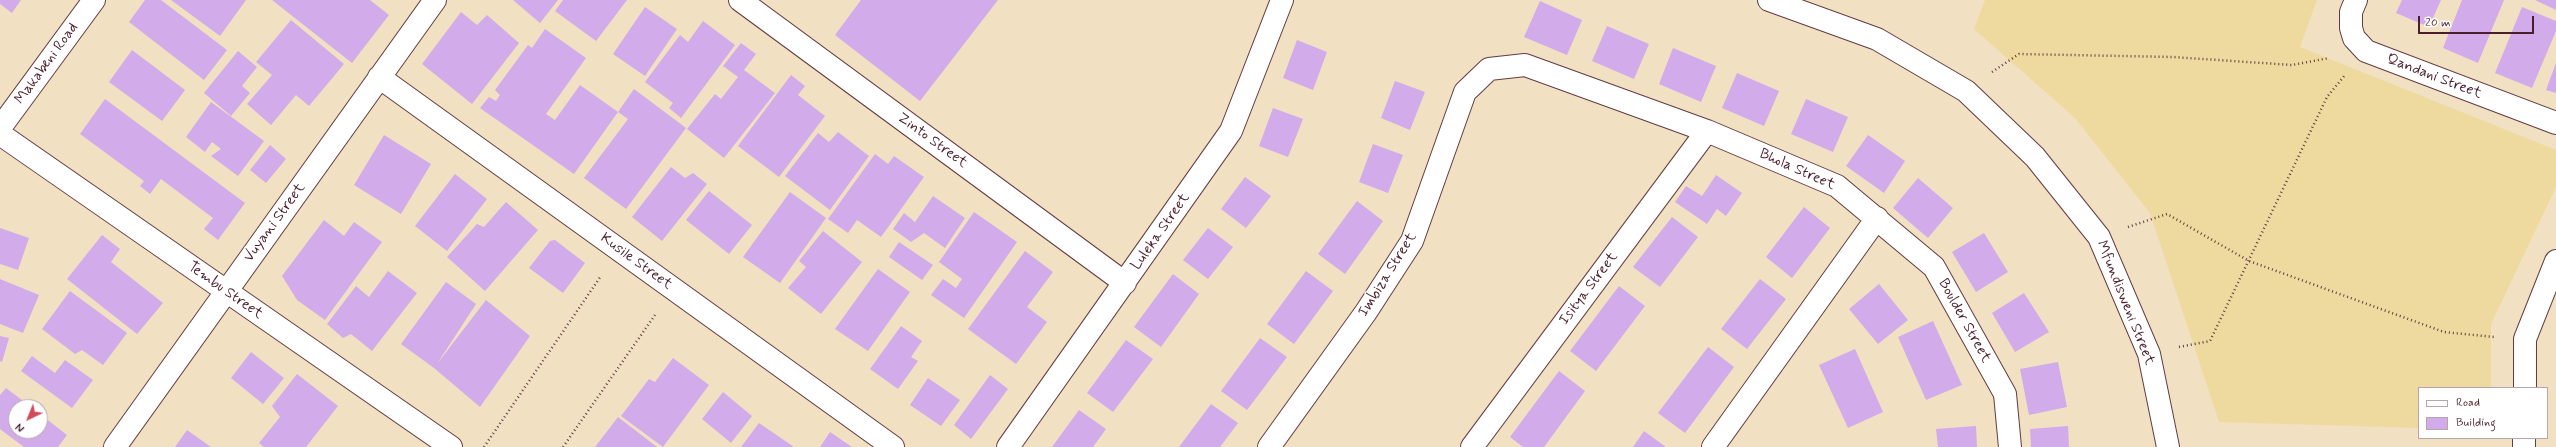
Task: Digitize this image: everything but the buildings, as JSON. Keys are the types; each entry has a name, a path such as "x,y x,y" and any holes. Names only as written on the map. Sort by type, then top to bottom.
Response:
{"street":[{"name":"Makabeni Road","path":"0,128 94,0"},
{"name":"Vuyani Street","path":"115,447 435,0"},
{"name":"Zinto Street","path":"740,0 1125,283"},
{"name":"Luleka Street","path":"1008,447 1231,131 1282,0"},
{"name":"Mfundisweni Street","path":"1769,0 1876,39 1966,91 2036,157 2099,237 2148,354 2168,447"},
{"name":"Qandani Street","path":"2356,0 2351,12 2351,28 2354,38 2366,51 2556,123"},
{"name":"Bhola Street","path":"1489,69 1525,65 1707,131 1837,186 1877,218"},
{"name":"Imbiza Street","path":"1269,447 1366,312 1412,241 1465,92 1489,69"},
{"name":"Kusile Street","path":"380,77 893,447"},
{"name":"Isitya Street","path":"1472,447 1707,131"},
{"name":"Tembu Street","path":"0,134 451,447"},
{"path":"1713,447 1877,218"},
{"name":"Boulder Street","path":"1877,218 1934,267 2005,394 2010,447"},
{"path":"2525,387 2525,339 2556,262"}],"path":[{"path":"1966,91 2019,54 2173,57 2292,65 2366,51"},
{"path":"2148,354 2210,341 2326,97 2366,51"},
{"path":"2099,237 2167,214 2249,261 2444,332 2525,339"},
{"path":"484,447 619,249"},
{"path":"563,447 673,289"}],"sand":[{"path":"1985,0 2317,0 2300,47 2556,150 2556,187 2491,324 2491,387 2418,387 2418,428 2219,422 2150,213 2075,118 1974,29"}]}
